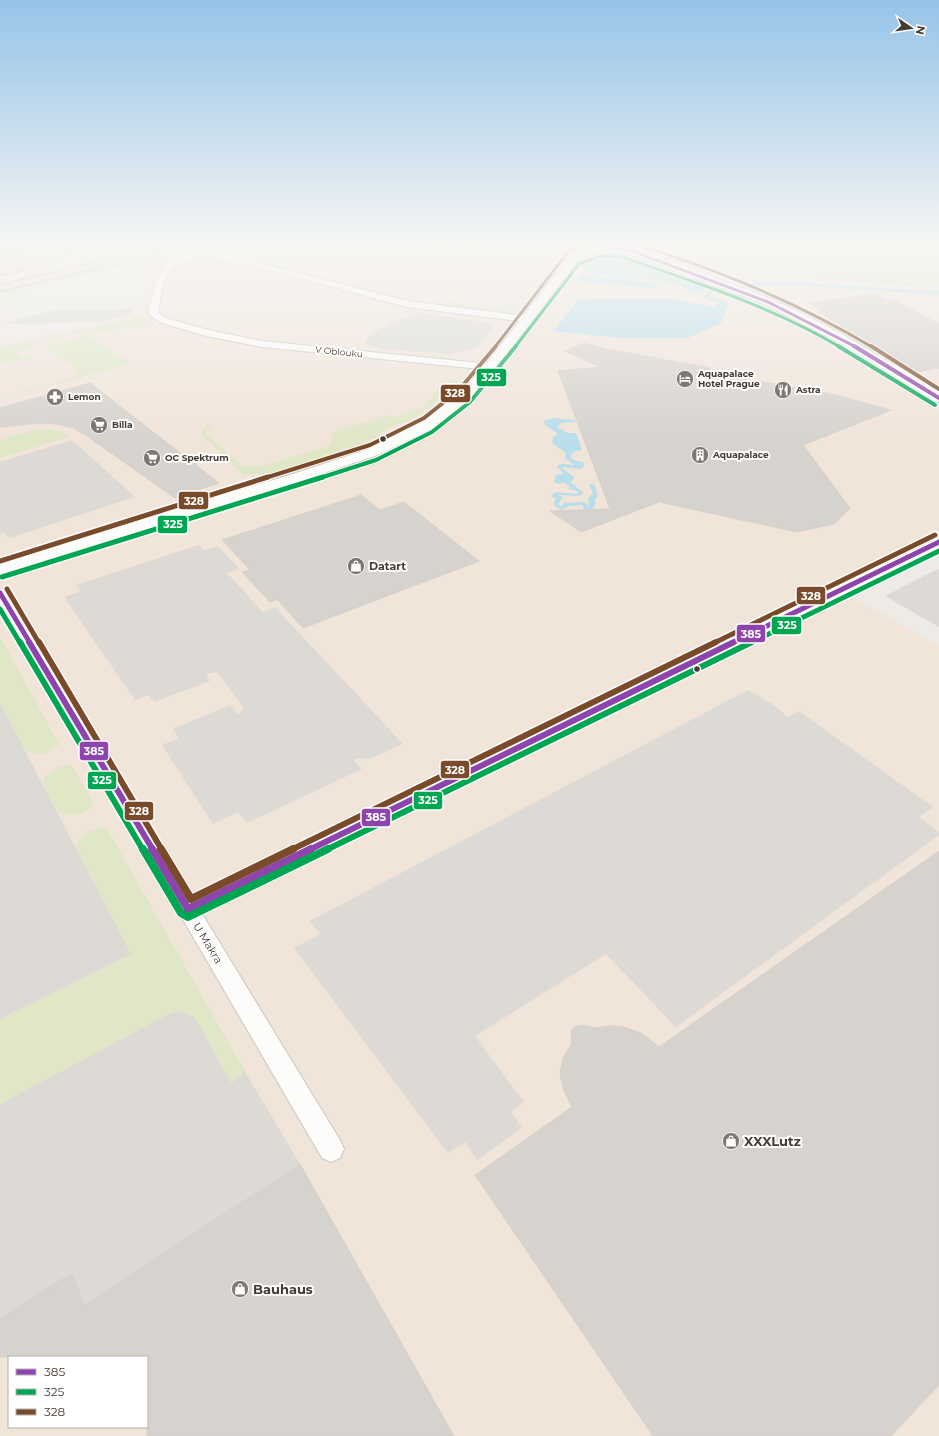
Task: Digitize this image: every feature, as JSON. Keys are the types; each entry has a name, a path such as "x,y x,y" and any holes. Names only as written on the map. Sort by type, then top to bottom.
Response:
{"street":[{"name":"V Oblouku","path":"154,310 153,313 162,320 206,333 255,343 490,367"},
{"name":"V Oblouku","path":"455,310 527,319"},
{"path":"0,569 139,525 275,485 373,452 428,425 443,415 464,397 490,367 534,310"},
{"path":"785,310 814,324 885,364 939,398"},
{"path":"188,909 939,542"},
{"name":"U Makra","path":"0,593 331,1149"}],"shaded area":[{"path":"53,310 134,310 128,315 101,322 1,324"},
{"path":"141,310 770,310 829,340 879,371 939,412 939,530 836,588 939,646 939,1436 0,1436 0,345 139,315"},
{"path":"801,310 939,310 939,392"},
{"path":"422,313 489,323 493,328 477,348 448,354 382,349 365,344 369,335 394,321"},
{"path":"72,440 135,497 10,538 4,533 0,534 0,462"},
{"path":"199,545 204,550 218,546 239,569 227,573 263,612 275,607 403,744 370,759 358,758 354,760 362,769 247,823 238,812 213,824 162,745 179,738 173,729 230,705 238,714 244,708 217,672 206,674 210,681 154,702 149,695 135,700 64,597 81,591 76,585"},
{"path":"939,569 939,627 885,596 926,575"},
{"path":"748,690 772,704 788,717 799,711 933,807 919,817 939,832 939,835 676,1027 606,954 475,1036 524,1102 511,1112 522,1128 477,1160 465,1142 448,1153 294,948 320,934 310,921"},
{"path":"0,703 131,954 0,1019"},
{"path":"175,1012 185,1013 192,1016 198,1023 231,1083 240,1077 244,1070 300,1164 84,1305 72,1273 0,1318 0,1104"}],"green space":[{"path":"477,310 511,310 498,312"},
{"path":"140,317 165,326 136,325 88,337 132,363 0,399 74,377 72,374 79,372 51,351 46,352 44,349 51,344 89,335 93,330 44,340 37,343 30,349 16,352 23,358 33,356 34,358 30,361 24,359 0,365 0,348"},
{"path":"460,378 444,394 414,418 384,430 376,438 272,474 243,474 200,434 209,422 211,425 205,433 241,465 259,467 329,446 334,437 330,432 388,415 393,418 425,406 440,386"},
{"path":"49,429 63,432 69,437 0,458 0,441 12,436 36,430"},
{"path":"0,636 59,745 43,754 33,754 23,748 0,703"},
{"path":"71,765 94,803 87,811 77,815 67,815 57,812 43,786 45,777 52,770 62,766"},
{"path":"106,827 244,1070 240,1077 231,1083 198,1023 188,1015 176,1013 167,1015 0,1104 0,1019 131,954 77,850 77,845 82,836 96,828"}],"water":[{"path":"570,310 726,310 721,323 688,338 620,338 553,331"},
{"path":"552,418 575,420 577,422 562,423 557,427 568,433 576,433 582,450 575,451 570,456 573,460 583,462 584,465 581,469 563,467 563,469 574,477 574,479 570,482 584,493 579,496 557,495 563,497 558,504 561,507 563,503 584,502 589,506 588,498 593,494 589,484 594,484 598,496 595,500 595,506 592,509 584,509 582,505 569,506 561,510 555,506 554,503 556,498 551,496 555,492 574,494 579,493 569,489 569,486 564,482 559,484 554,482 556,475 564,474 557,466 563,464 574,465 565,458 565,452 555,446 552,442 553,437 558,434 544,424 544,421"}],"building":[{"path":"913,310 939,324 939,368 918,372 817,311"},
{"name":"Aquapalace","path":"584,343 611,350 711,368 708,372 836,395 891,410 803,445 850,508 834,524 797,532 659,502 581,532 550,511 610,509 558,371 601,367 564,351"},
{"name":"OC Spektrum","path":"90,383 219,483 175,498 84,434 73,428 56,424 41,423 0,427 0,408"},
{"name":"Datart","path":"361,495 380,510 404,502 479,561 303,628 277,599 270,602 242,572 250,570 222,540"},
{"name":"XXXLutz","path":"939,851 939,1385 891,1436 653,1436 475,1175 572,1107 564,1091 560,1074 563,1058 572,1043 571,1031 576,1026 583,1025 595,1028 621,1026 641,1033 659,1047"},
{"name":"Bauhaus","path":"300,1164 454,1436 147,1436 148,1356 0,1357 0,1318 72,1273 84,1305"}],"transit line":[{"name":"328","path":"0,561 370,445 424,418 458,391 484,362 524,310"},
{"name":"325","path":"2,577 376,460 432,432 470,402 496,372 544,310"},
{"name":"325","path":"766,310 826,339 935,405"},
{"name":"385","path":"784,310 842,339 939,398"},
{"name":"328","path":"805,310 850,334 939,389"},
{"name":"328","path":"7,589 191,899 935,535"},
{"name":"385","path":"188,909 939,542"},
{"name":"325","path":"0,609 181,913 188,917 939,551"},
{"name":"385","path":"0,593 188,909"}],"place":[{"name":"Aquapalace Hotel Prague","path":"685,379"},
{"name":"Astra","path":"783,390"},
{"name":"Lemon","path":"55,397"},
{"name":"Billa","path":"99,425"},
{"name":"Aquapalace","path":"700,455"},
{"name":"OC Spektrum","path":"152,458"},
{"name":"Datart","path":"356,566"},
{"name":"XXXLutz","path":"731,1141"},
{"name":"Bauhaus","path":"240,1289"}]}
